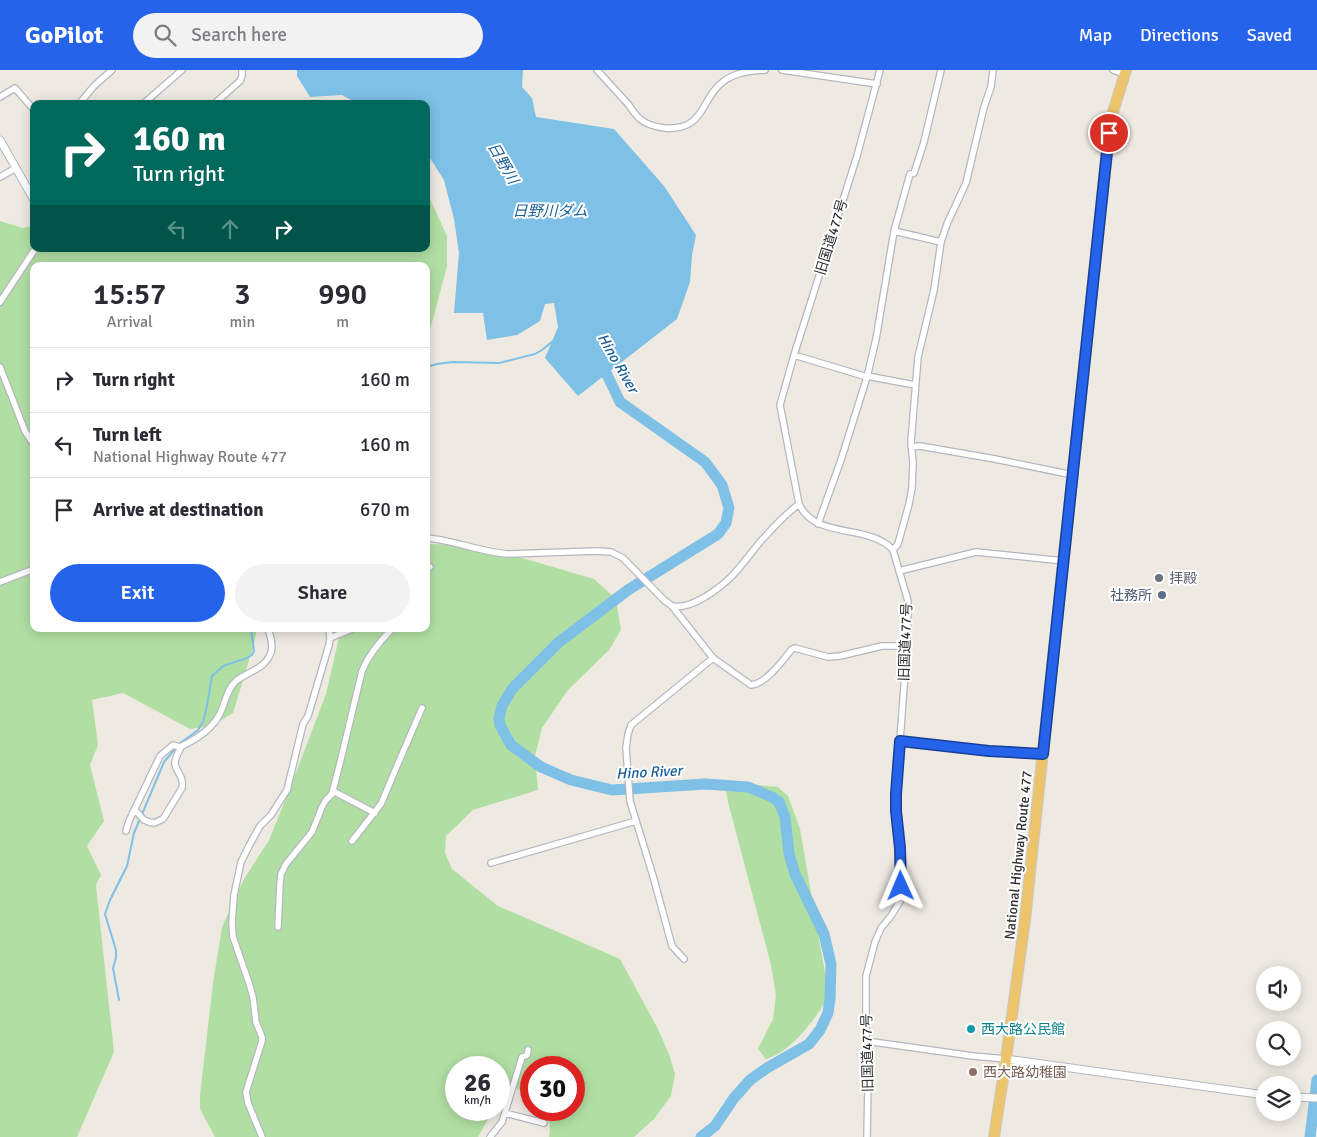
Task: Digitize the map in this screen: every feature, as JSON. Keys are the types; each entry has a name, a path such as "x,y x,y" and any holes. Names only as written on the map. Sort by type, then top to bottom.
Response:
{"highway":[{"name":"National Highway Route 477","path":"994,1137 1025,920 1109,133 1125,72"}],"street":[{"path":"82,100 94,86 112,70"},
{"path":"148,100 182,70"},
{"path":"219,100 240,81 242,70"},
{"path":"597,70 640,119 653,126 672,128 685,125 699,115 722,82 743,72 764,70"},
{"path":"782,70 877,84"},
{"name":"旧国道477号","path":"799,504 780,405 857,156 880,70"},
{"path":"818,524 867,376 876,339 894,231 910,174 914,173 924,142 941,70"},
{"path":"672,606 678,607 692,603 710,593 730,578 759,544 799,504 807,517 818,524 870,536 888,544 893,550 898,544 912,488 915,386 922,336 934,290 941,242 966,182 991,86 993,70"},
{"path":"1113,70 1125,72"},
{"path":"0,97 15,88 30,105"},
{"path":"0,140 30,193"},
{"path":"0,177 16,168"},
{"path":"894,231 941,242"},
{"path":"0,302 33,252"},
{"path":"794,355 867,376 915,386"},
{"path":"0,367 24,431 30,439"},
{"path":"912,447 920,446 995,459 1073,475"},
{"path":"430,539 448,541 495,553 508,554 611,552 624,558 672,606 713,658 754,685 758,684 775,670 795,648 828,657 882,646 907,646"},
{"name":"旧国道477号","path":"867,1137 866,976 875,942 900,901 901,886 896,794 907,646 908,601 893,550"},
{"path":"899,571 976,552 1064,561"},
{"path":"0,582 30,571"},
{"path":"136,812 144,819 154,822 163,819 180,792 183,782 175,763 176,756 181,747 197,739 220,715 232,686 268,660 272,652 269,632"},
{"path":"262,1137 248,1103 246,1092 261,1046 262,1037 256,1022 249,983 233,937 234,895 241,862 250,844 260,826 287,790 303,724 308,716 330,638 329,632"},
{"path":"330,638 345,632"},
{"path":"278,927 281,874 286,864 312,832 322,807 332,794 366,659 389,632"},
{"path":"684,959 672,946 630,801 626,748 631,725 713,658"},
{"path":"352,841 381,804 422,708"},
{"path":"900,741 989,751 1043,754"},
{"path":"126,831 160,756 173,745 181,747"},
{"path":"333,791 375,813"},
{"path":"492,863 636,821"},
{"path":"866,1041 1256,1094"},
{"path":"510,1096 522,1056 527,1055 528,1050"},
{"path":"1301,1098 1317,1098"},
{"path":"510,1113 544,1123"},
{"path":"490,1137 502,1121"}],"green space":[{"path":"430,199 447,236 447,266 430,330 430,262 30,262 30,632 256,632 233,713 215,724 190,729 123,693 92,700 98,745 90,765 104,821 87,846 101,875 96,885 114,1052 77,1137 0,1137 0,221 23,228 30,226 30,252 430,252"},
{"path":"431,544 482,546 594,579 616,599 621,630 609,650 568,690 542,728 535,756 538,790 473,810 446,836 445,853 452,869 498,906 620,959 658,1029 669,1054 675,1074 671,1096 654,1119 634,1137 549,1137 548,1121 585,1121 585,1056 520,1056 520,1090 510,1087 510,1056 445,1056 445,1121 487,1121 478,1137 215,1137 200,1109 200,1095 213,983 222,927 244,879 269,840 287,796 326,694 340,632 430,632"},
{"path":"736,783 778,787 788,796 800,829 829,996 810,1024 794,1042 776,1055 766,1059 758,1049 773,1019 776,995 771,965 728,802 726,790"}],"water":[{"name":"日野川ダム","path":"297,70 523,70 522,87 532,98 536,117 614,129 664,186 696,235 690,282 677,319 578,396 545,358 558,327 554,303 545,304 540,321 517,335 487,340 483,313 454,313 459,253 454,219 444,180 430,158 430,100 351,100 342,95 310,97 297,76"}],"waterway":[{"path":"430,366 453,362 499,363 535,354 553,341"},
{"name":"Hino River","path":"600,360 620,402 705,462 722,485 729,508 726,523 718,534 628,590 559,642 512,689 502,706 499,718 500,725 511,745 541,767 571,780 612,790 705,784 748,787 779,802 785,817 789,854 795,874 824,934 831,964 828,1013 820,1030 809,1044 750,1080 734,1098 715,1126 701,1137"},
{"path":"119,1000 113,968 116,950 105,914 127,866 134,833 164,762 179,744 198,730 203,722 212,676 223,666 252,655 254,651 251,632"},
{"path":"1310,1137 1317,1080"}],"place":[{"name":"拝殿","path":"1159,578"},
{"name":"社務所","path":"1162,595"},
{"name":"西大路公民館","path":"971,1029"},
{"name":"西大路幼稚園","path":"973,1072"}],"route":[{"path":"901,886 900,848 896,811 900,741 989,751 1043,754 1109,133"}],"water label":[{"name":"日野川","path":"503,163"}]}
